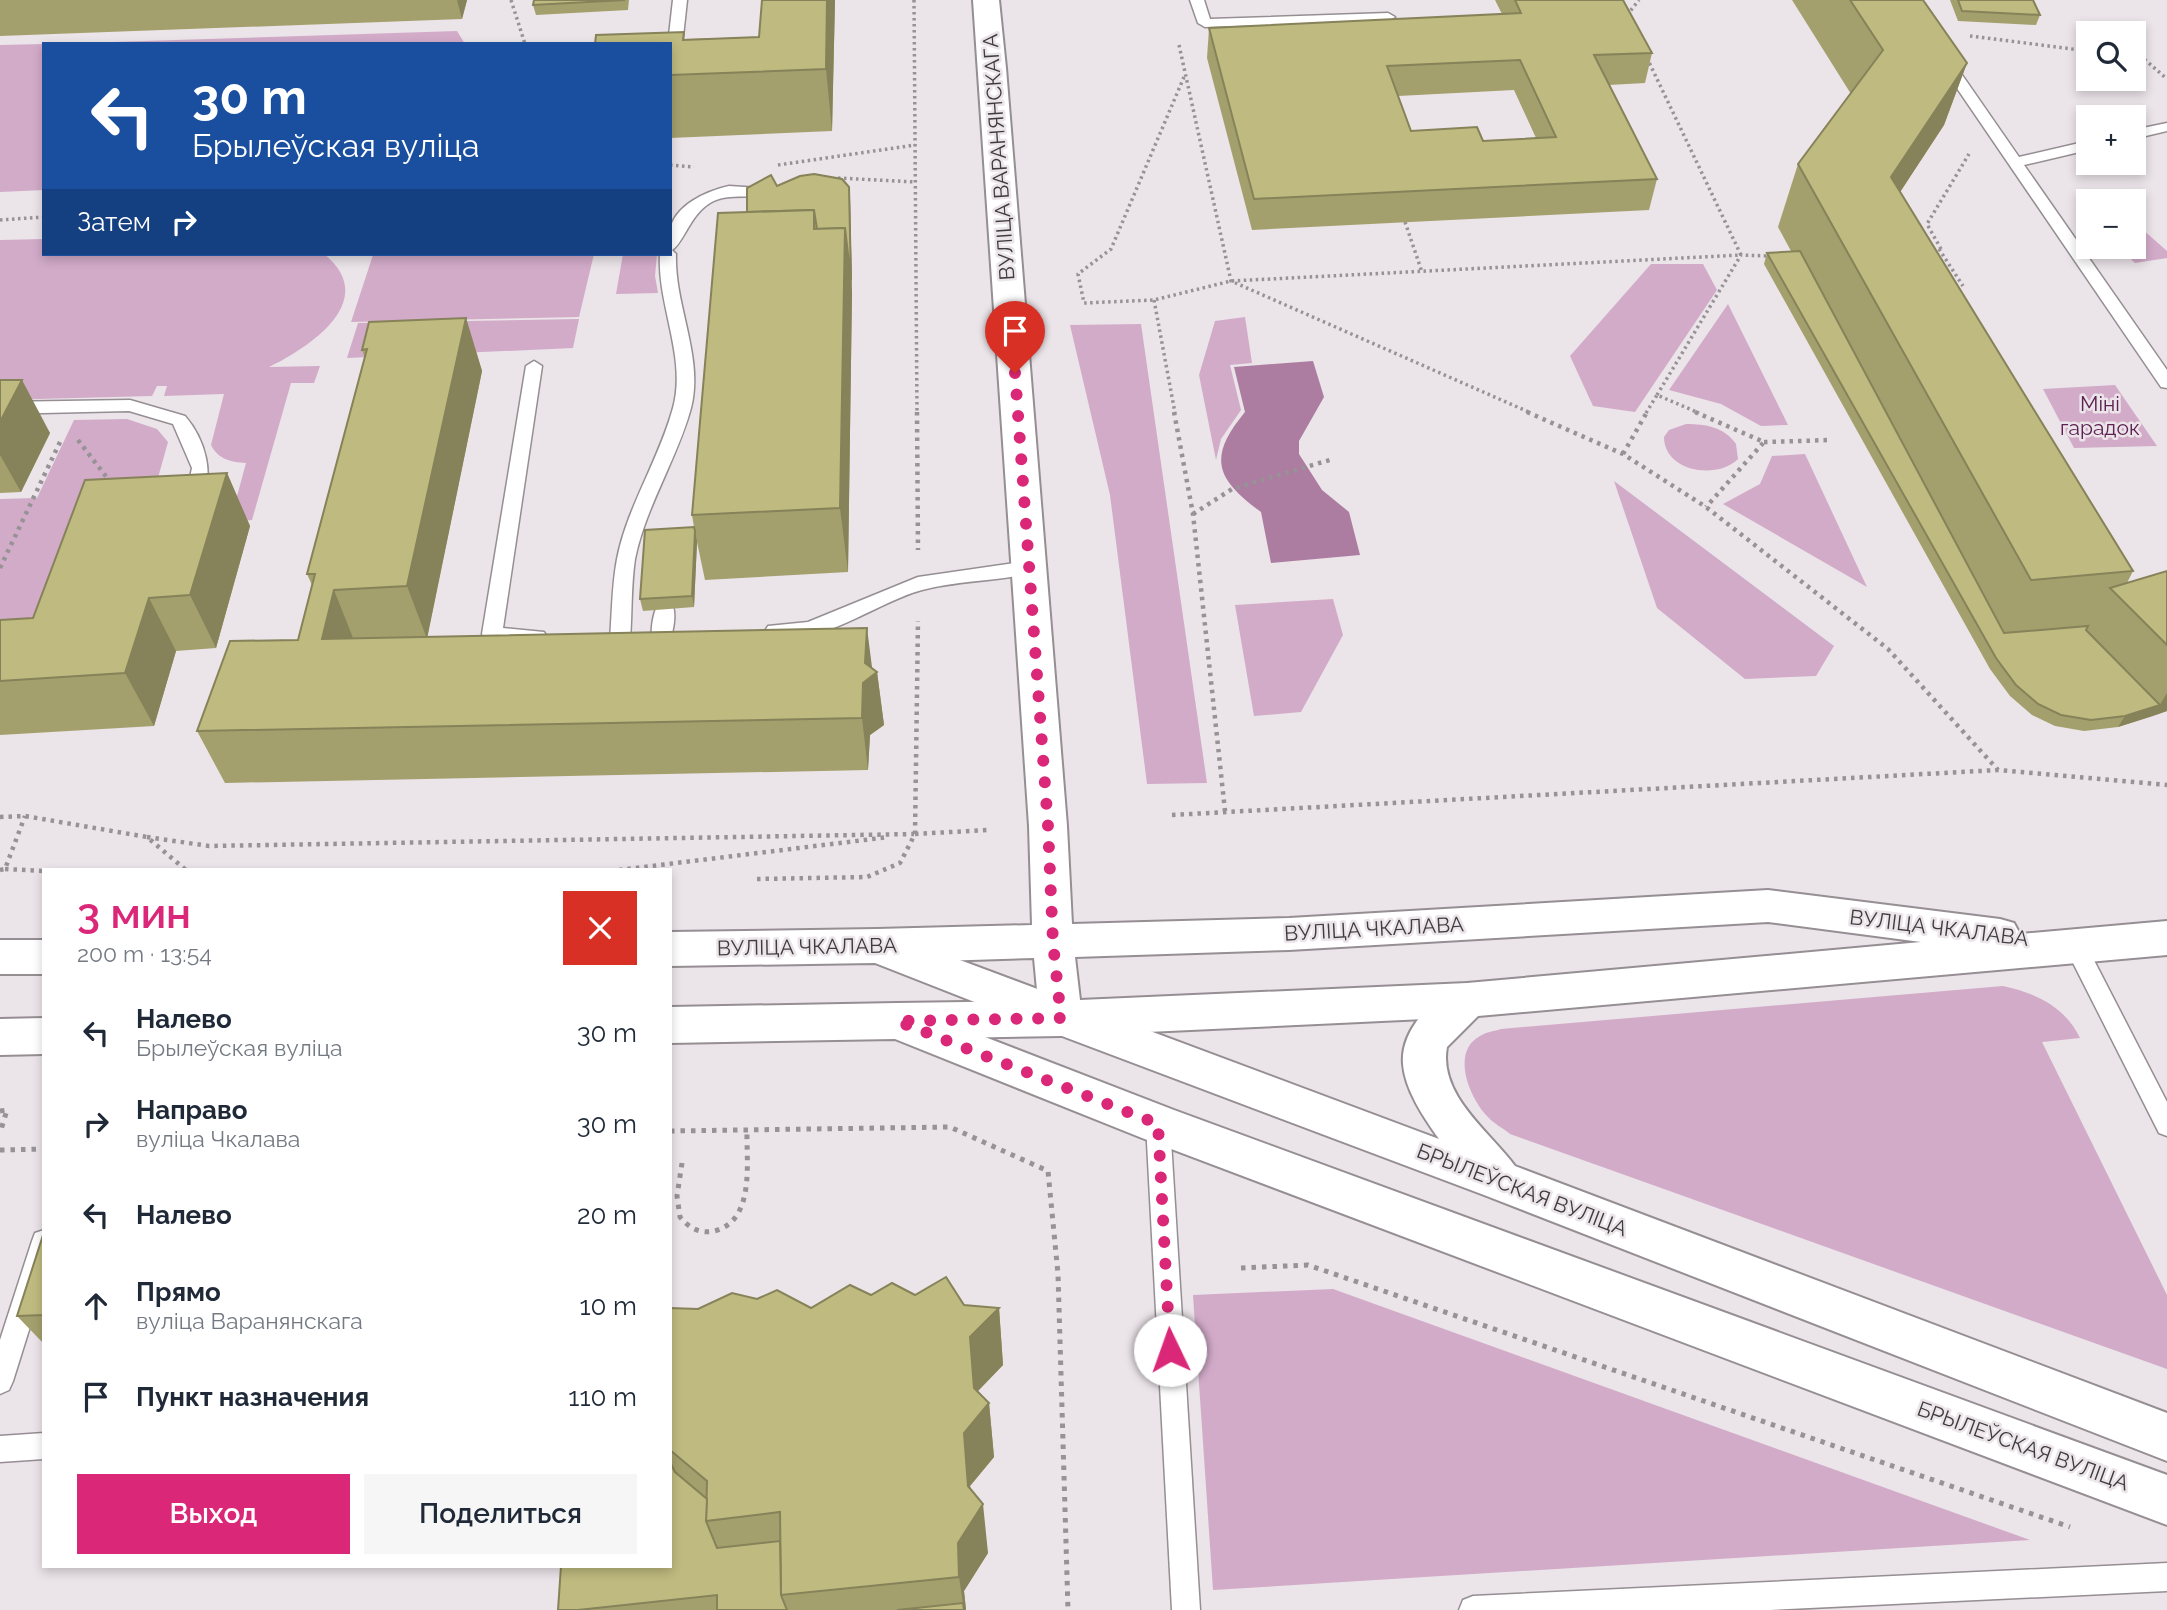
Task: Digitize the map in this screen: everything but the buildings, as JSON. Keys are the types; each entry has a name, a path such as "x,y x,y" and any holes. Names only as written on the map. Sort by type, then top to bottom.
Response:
{"main road":[{"name":"ВУЛІЦА ВАРАНЯНСКАГА","path":"986,0 1048,826 1053,943 1061,1018"},
{"name":"ВУЛІЦА ЧКАЛАВА","path":"672,949 1053,943 1289,934 1768,906 2075,945"},
{"name":"ВУЛІЦА ЧКАЛАВА","path":"672,1025 1061,1018 1466,1000 2167,938"},
{"name":"БРЫЛЕЎСКАЯ ВУЛІЦА","path":"877,946 2167,1437"},
{"path":"0,957 42,957"},
{"path":"1466,1000 1445,1018 1425,1050 1427,1081 1446,1114 1500,1181"},
{"name":"БРЫЛЕЎСКАЯ ВУЛІЦА","path":"897,1021 1158,1124 2167,1500"},
{"path":"0,1037 42,1037"}],"lane":[{"path":"674,55 680,0"},
{"path":"1198,0 1205,23 1388,17"},
{"path":"1933,43 2167,383"},
{"path":"2146,132 2167,127"},
{"path":"2016,162 2076,148"},
{"path":"672,242 678,228 696,204 722,192 738,190 760,193"},
{"path":"647,639 626,559 652,482 682,408 686,378 668,284 668,256"},
{"path":"534,366 492,634 559,638"},
{"path":"0,408 130,405 179,420 185,427 201,468 190,515"},
{"path":"756,633 810,629 918,584 1028,567"},
{"path":"647,639 665,609"},
{"path":"599,641 647,639"},
{"path":"2075,945 2167,1126"},
{"path":"1158,1124 1186,1610"},
{"path":"0,1381 42,1247"},
{"path":"0,1448 42,1446"},
{"path":"1473,1610 2167,1577"}],"path":[{"path":"511,0 524,42"},
{"path":"757,879 867,877 900,863 915,834 918,584 914,0"},
{"path":"1624,8 1627,15 1639,0"},
{"path":"1969,36 2076,49"},
{"path":"1178,43 1231,281"},
{"path":"1645,53 1741,255"},
{"path":"2146,61 2167,79"},
{"path":"1185,76 1111,249 1078,274 1084,303 1154,300 1231,281 1741,255 1781,257"},
{"path":"777,165 915,145"},
{"path":"672,165 705,167"},
{"path":"832,178 915,182"},
{"path":"0,219 42,217"},
{"path":"1405,222 1422,272"},
{"path":"1927,224 1963,286"},
{"path":"1928,250 1941,249"},
{"path":"1623,454 1741,255"},
{"path":"1231,281 1623,454 1706,507 1888,649 1998,770"},
{"path":"1154,300 1193,514 1225,811"},
{"path":"1657,395 1764,442 1831,440"},
{"path":"75,437 116,489"},
{"path":"0,568 62,438"},
{"path":"1706,507 1764,442"},
{"path":"1193,514 1232,489 1333,459"},
{"path":"1172,815 1998,770 2167,785"},
{"path":"0,817 25,816 209,846 915,834 988,830"},
{"path":"25,816 3,870 42,871"},
{"path":"635,868 915,834"},
{"path":"147,837 184,868"},
{"path":"0,1111 7,1110 0,1133"},
{"path":"672,1131 950,1127 1048,1171 1058,1274 1068,1610"},
{"path":"682,1163 677,1206 682,1221 693,1230 701,1232 710,1233 723,1228 734,1220 741,1209 747,1129"},
{"path":"0,1150 42,1149"},
{"path":"1241,1268 1308,1265 2070,1527"}],"green space":[{"path":"457,31 464,42 112,42"},
{"path":"42,44 42,190 0,192 0,45"},
{"path":"2146,232 2167,251 2167,258 2135,263 2131,259 2146,259"},
{"path":"42,239 42,256 326,256 340,271 345,288 342,305 333,320 303,347 269,367 320,366 314,383 291,383 252,520 230,522 246,463 225,459 217,454 211,445 224,394 164,396 167,386 157,386 152,396 0,400 0,240"},
{"path":"373,256 594,256 579,317 351,322"},
{"path":"623,256 657,256 655,276 658,293 616,294"},
{"path":"1651,264 1703,264 1717,290 1635,412 1593,406 1570,356"},
{"path":"1728,304 1788,425 1761,426 1721,404 1669,390"},
{"path":"1245,317 1252,363 1230,365 1241,410 1221,439 1216,460 1199,375 1215,321"},
{"path":"579,319 573,348 347,358 358,323"},
{"path":"1141,324 1207,783 1147,784 1110,495 1070,325"},
{"name":"Міні гарадок","path":"2115,385 2157,446 2074,448 2043,389"},
{"path":"127,419 157,429 168,442 147,517 0,670 0,499 37,498 74,420"},
{"path":"1686,424 1707,426 1726,434 1736,444 1738,459 1729,466 1718,469 1693,469 1682,465 1666,449 1664,437 1669,430"},
{"path":"1805,454 1867,587 1723,504 1760,484 1772,456"},
{"path":"1614,481 1834,646 1816,676 1745,679 1657,608"},
{"path":"1333,599 1343,635 1301,712 1254,716 1235,605"},
{"path":"2003,986 2048,1003 2066,1018 2080,1038 2042,1042 2167,1295 2167,1369 1510,1134 1481,1109 1466,1076 1466,1053 1471,1043 1482,1035 1501,1029"},
{"path":"1333,1289 2030,1540 1213,1590 1193,1295"}],"shaded area":[{"path":"1313,361 1324,397 1299,441 1299,454 1322,490 1349,512 1360,555 1271,563 1261,512 1234,489 1222,467 1221,455 1225,442 1245,412 1234,367"}],"route":[{"path":"1015,373 1048,826 1053,943 1061,1018 897,1021 1158,1124 1170,1350"}]}
